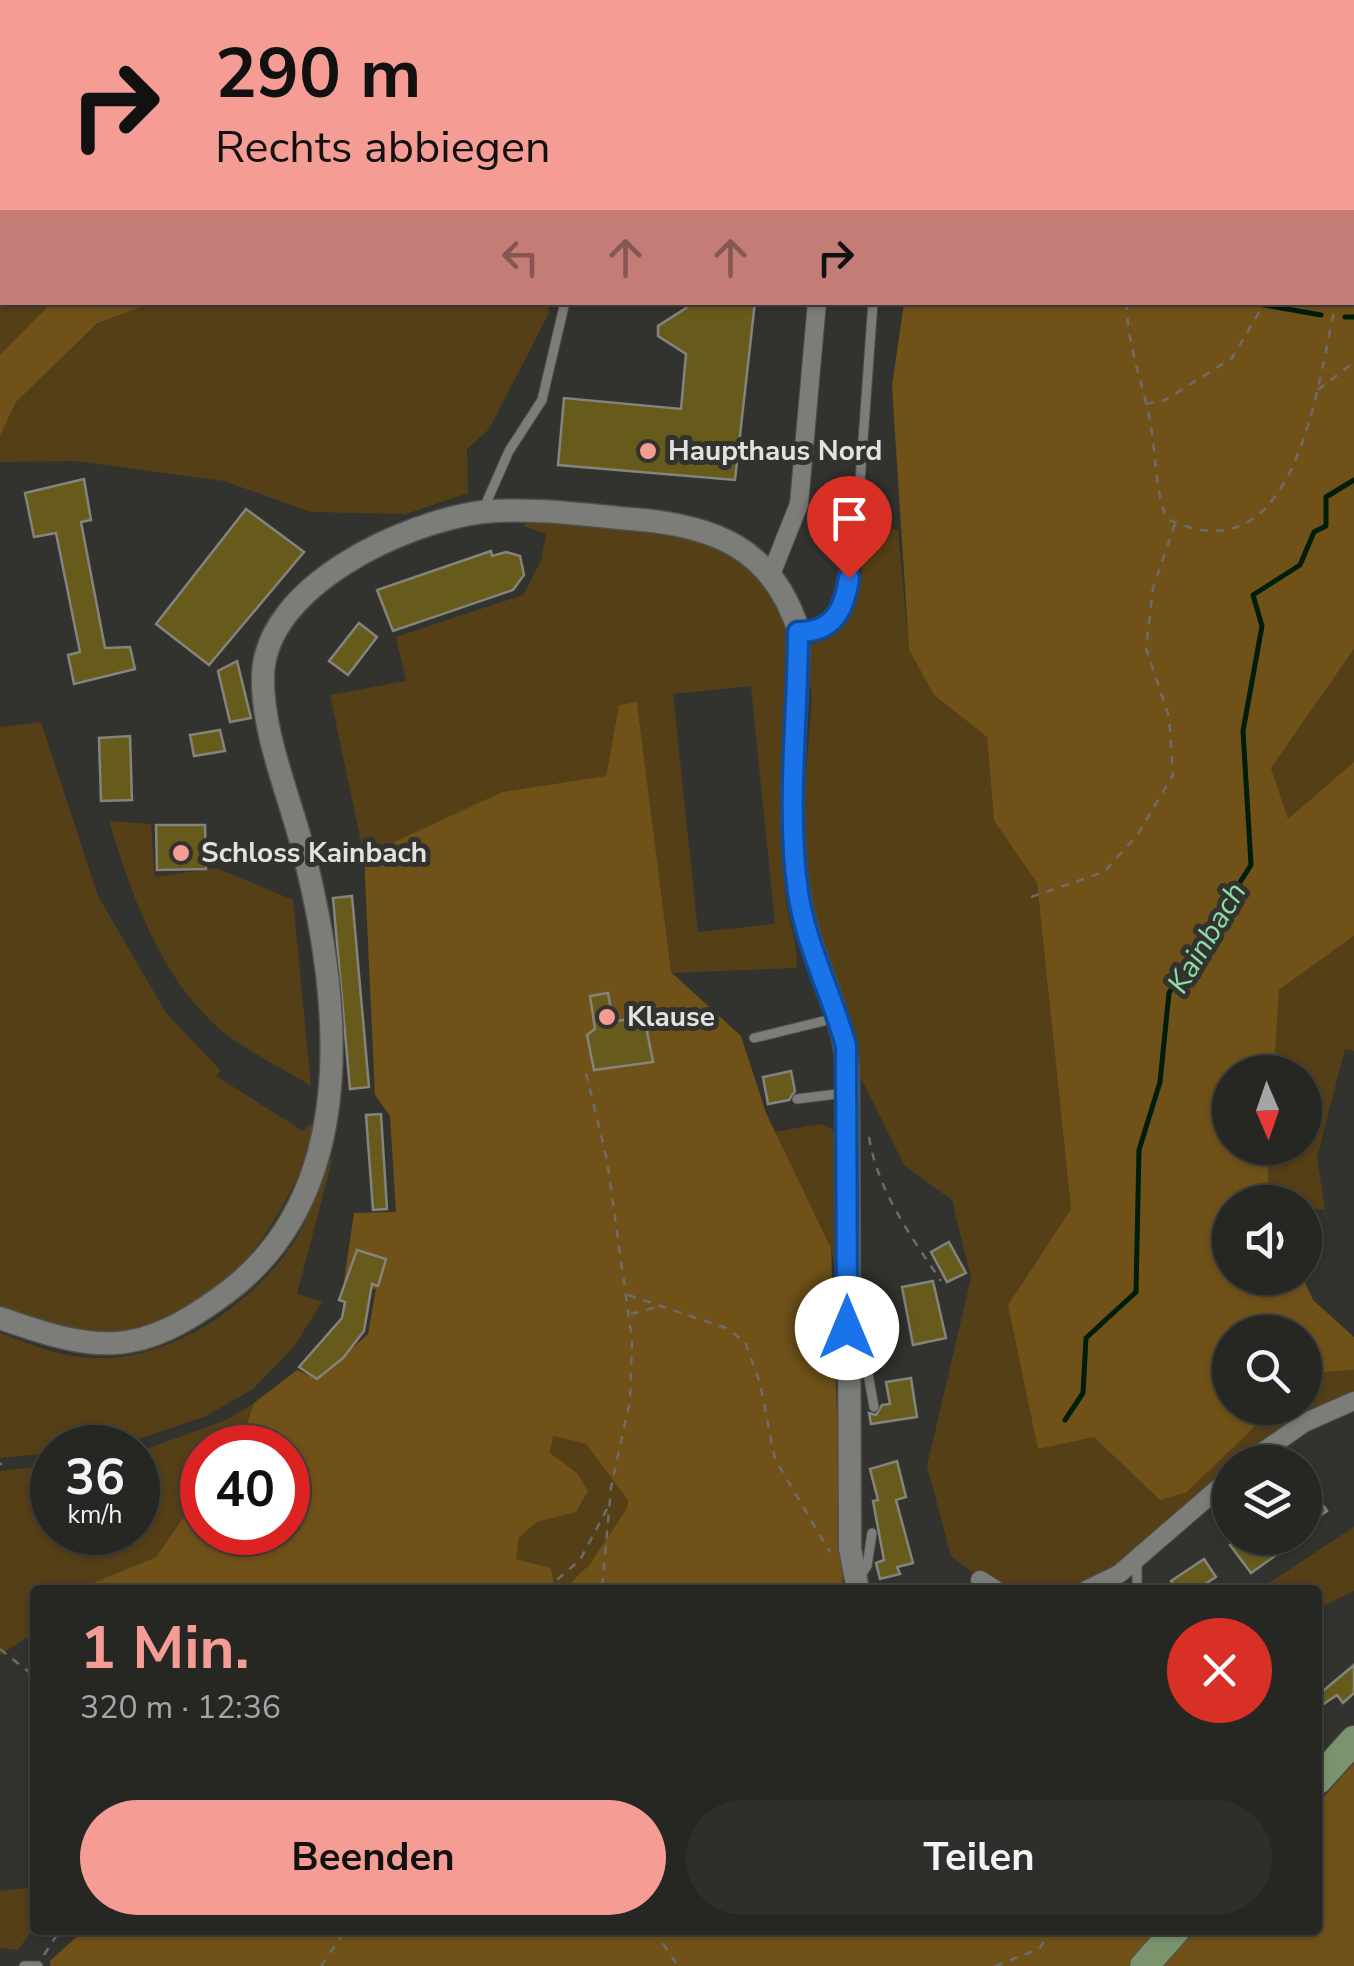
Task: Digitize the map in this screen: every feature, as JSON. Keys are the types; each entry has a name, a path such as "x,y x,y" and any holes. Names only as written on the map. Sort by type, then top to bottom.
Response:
{"main road":[{"path":"1322,1776 1354,1740"},
{"path":"1144,1966 1172,1935"}],"street":[{"path":"772,572 799,504 817,305"},
{"path":"0,1318 85,1345 114,1346 156,1335 198,1314 233,1287 285,1230 319,1154 330,1115 330,1028 312,885 267,713 263,676 266,648 297,600 342,565 420,530 482,512 677,525 722,536 772,572 788,598 798,632 798,890 807,934 846,1046 850,1549 857,1585"},
{"path":"1272,1445 1304,1423 1354,1402"},
{"path":"1095,1585 1138,1560 1212,1494"}],"lane":[{"path":"482,512 509,451 542,400 565,305"},
{"path":"798,632 822,628 845,606 857,523 873,305"},
{"path":"754,1038 839,1018"},
{"path":"796,1099 848,1093"},
{"path":"847,1335 863,1346 874,1407"},
{"path":"858,1585 867,1566 872,1534"},
{"path":"1137,1585 1138,1560"},
{"path":"24,1966 38,1965"}],"path":[{"path":"1127,305 1156,487 1166,518 1214,531 1262,514 1280,492 1299,453 1335,305"},
{"path":"1145,404 1165,400 1232,358 1263,305"},
{"path":"1316,390 1354,362"},
{"path":"1031,898 1104,872 1138,834 1173,775 1169,717 1146,648 1153,588 1176,523"},
{"path":"586,1072 607,1160 629,1314 630,1400 609,1506 602,1585"},
{"path":"868,1130 874,1166 898,1215 941,1281"},
{"path":"626,1294 726,1328 746,1342 760,1383 775,1459 816,1536"},
{"path":"629,1314 658,1307"},
{"path":"551,1585 580,1560 609,1506"},
{"path":"0,1649 30,1673"},
{"path":"38,1965 57,1935"},
{"path":"320,1966 342,1935"},
{"path":"657,1935 678,1966"},
{"path":"995,1966 1039,1949 1049,1935"}],"shaded area":[{"path":"0,305 49,305 0,355"},
{"path":"49,305 148,305 98,323 16,402 0,436 0,355"},
{"path":"148,305 548,305 549,313 489,429 467,449 468,493 406,514 311,512 224,481 75,461 0,462 0,436 16,402 99,323"},
{"path":"904,305 1354,305 1354,649 1271,768 1288,819 1354,762 1354,936 1279,990 1275,1055 1212,1055 1212,1165 1268,1165 1268,1185 1212,1185 1212,1295 1311,1295 1354,1337 1354,1370 1322,1372 1322,1315 1212,1315 1212,1425 1256,1425 1236,1445 1212,1445 1212,1468 1187,1492 1160,1500 1094,1437 1038,1449 1008,1305 1071,1209 1037,883 994,821 987,737 934,695 909,650 892,386"},
{"path":"527,520 647,531 688,539 725,552 757,573 780,602 793,662 784,861 796,968 671,973 637,702 619,705 606,776 502,792 364,856 330,695 406,681 396,637 523,595 541,561 546,534 524,526","holes":["751,686 775,924 698,932 673,694"]},
{"path":"865,523 898,530 909,650 934,695 987,737 994,821 1037,883 1071,1209 1008,1305 1093,1437 1187,1492 1212,1468 1212,1492 1092,1585 989,1585 951,1556 927,1466 971,1278 952,1200 904,1165 860,1076 852,1027 835,989 804,887 803,808 812,699 806,646 841,627 857,598"},
{"path":"1354,649 1354,762 1288,820 1271,768"},
{"path":"637,702 671,972 741,1036 766,1113 831,1248 843,1585 568,1585 590,1564 627,1508 628,1500 586,1444 553,1436 550,1453 577,1473 588,1491 576,1512 537,1522 519,1537 516,1559 551,1568 554,1585 88,1585 160,1555 180,1523 180,1555 310,1555 310,1425 246,1425 254,1403 297,1370 318,1379 368,1334 376,1289 344,1281 354,1213 396,1212 390,1116 375,1095 364,856 502,792 606,776 619,705","holes":["643,1016 653,1062 594,1069 587,1035"]},
{"path":"41,722 98,896 166,1013 221,1071 216,1076 303,1131 310,1124 317,1131 285,1203 239,1267 211,1294 179,1315 143,1330 103,1338 66,1332 0,1309 0,727"},
{"path":"109,821 151,824 155,877 216,868 293,900 311,1086 236,1042 194,1003 149,930"},
{"path":"1354,936 1354,1051 1345,1049 1322,1138 1322,1055 1275,1055 1279,990"},
{"path":"820,1124 847,1136 847,1328 831,1248 775,1132"},
{"path":"334,1153 297,1294 322,1302 293,1348 253,1389 206,1416 160,1432 160,1425 30,1425 30,1455 0,1458 0,1333 38,1347 89,1358 159,1348 187,1336 239,1302 281,1260 302,1227"},
{"path":"1268,1165 1318,1165 1321,1185 1267,1185"},
{"path":"1354,1370 1354,1401 1322,1419 1322,1372"},
{"path":"254,1403 246,1425 212,1425 229,1419"},
{"path":"1256,1425 1312,1425 1278,1445 1236,1445"},
{"path":"553,1436 586,1444 628,1499 627,1508 590,1564 568,1585 554,1585 551,1568 515,1559 518,1537 537,1522 576,1512 577,1473 550,1453"},
{"path":"180,1437 180,1523 160,1551 160,1444"},
{"path":"30,1468 30,1555 157,1555 88,1585 30,1585 30,1635 0,1655 0,1471"},
{"path":"1354,1527 1354,1591 1322,1607 1322,1585 1266,1585 1311,1555 1322,1555 1322,1548"},
{"path":"1354,1763 1354,1966 50,1966 50,1961 79,1935 1322,1935 1322,1799"},
{"path":"30,1888 30,1933 18,1950 0,1948 0,1891"}],"building":[{"name":"Haupthaus Nord","path":"755,305 735,480 558,465 564,398 681,409 686,354 658,336 658,326 686,308"},
{"path":"84,479 91,520 81,522 105,648 130,647 135,669 74,684 68,655 80,652 56,533 34,537 25,493"},
{"path":"246,509 304,552 209,665 156,624"},
{"path":"491,551 492,556 506,552 520,556 524,575 513,590 393,631 377,590"},
{"path":"359,623 377,637 348,675 329,661"},
{"path":"237,661 251,718 230,722 218,671"},
{"path":"220,730 225,751 194,756 190,735"},
{"path":"130,736 132,800 101,801 99,738"},
{"name":"Schloss Kainbach","path":"156,825 205,825 206,869 157,870"},
{"path":"352,896 369,1087 350,1089 333,898"},
{"path":"608,993 613,1022 644,1016 653,1062 594,1070 587,1035 595,1029 590,996"},
{"path":"791,1071 795,1091 789,1100 768,1104 763,1077"},
{"path":"381,1114 387,1209 373,1210 366,1115"},
{"path":"949,1242 966,1273 947,1282 931,1252"},
{"path":"357,1250 386,1259 378,1286 372,1284 364,1331 343,1358 317,1379 299,1367 342,1318 345,1302 339,1300"},
{"path":"933,1281 946,1338 913,1345 902,1287"},
{"path":"911,1378 917,1417 871,1424 869,1413 876,1415 882,1405 890,1404 886,1382"},
{"path":"897,1461 906,1497 896,1500 913,1563 897,1567 900,1574 880,1579 876,1563 884,1560 873,1501 878,1500 870,1469"},
{"path":"1238,1555 1276,1555 1251,1573"},
{"path":"1204,1559 1216,1577 1204,1585 1174,1585 1171,1581"},
{"path":"1354,1665 1354,1693 1343,1703 1337,1695 1322,1705 1322,1692"}],"waterway":[{"path":"1264,305 1321,315"},
{"path":"1345,317 1354,317"},
{"name":"Kainbach","path":"1065,1420 1083,1393 1086,1338 1136,1292 1139,1150 1160,1082 1169,993 1251,865 1243,731 1262,626 1253,595 1300,565 1314,532 1326,526 1326,497 1354,480"}],"place":[{"name":"Haupthaus Nord","path":"648,451"},
{"name":"Schloss Kainbach","path":"181,853"},
{"name":"Klause","path":"607,1017"}],"route":[{"path":"847,1328 846,1046 835,1004 807,934 798,890 795,832 798,632 809,632 834,621 845,606 849,578"}]}
